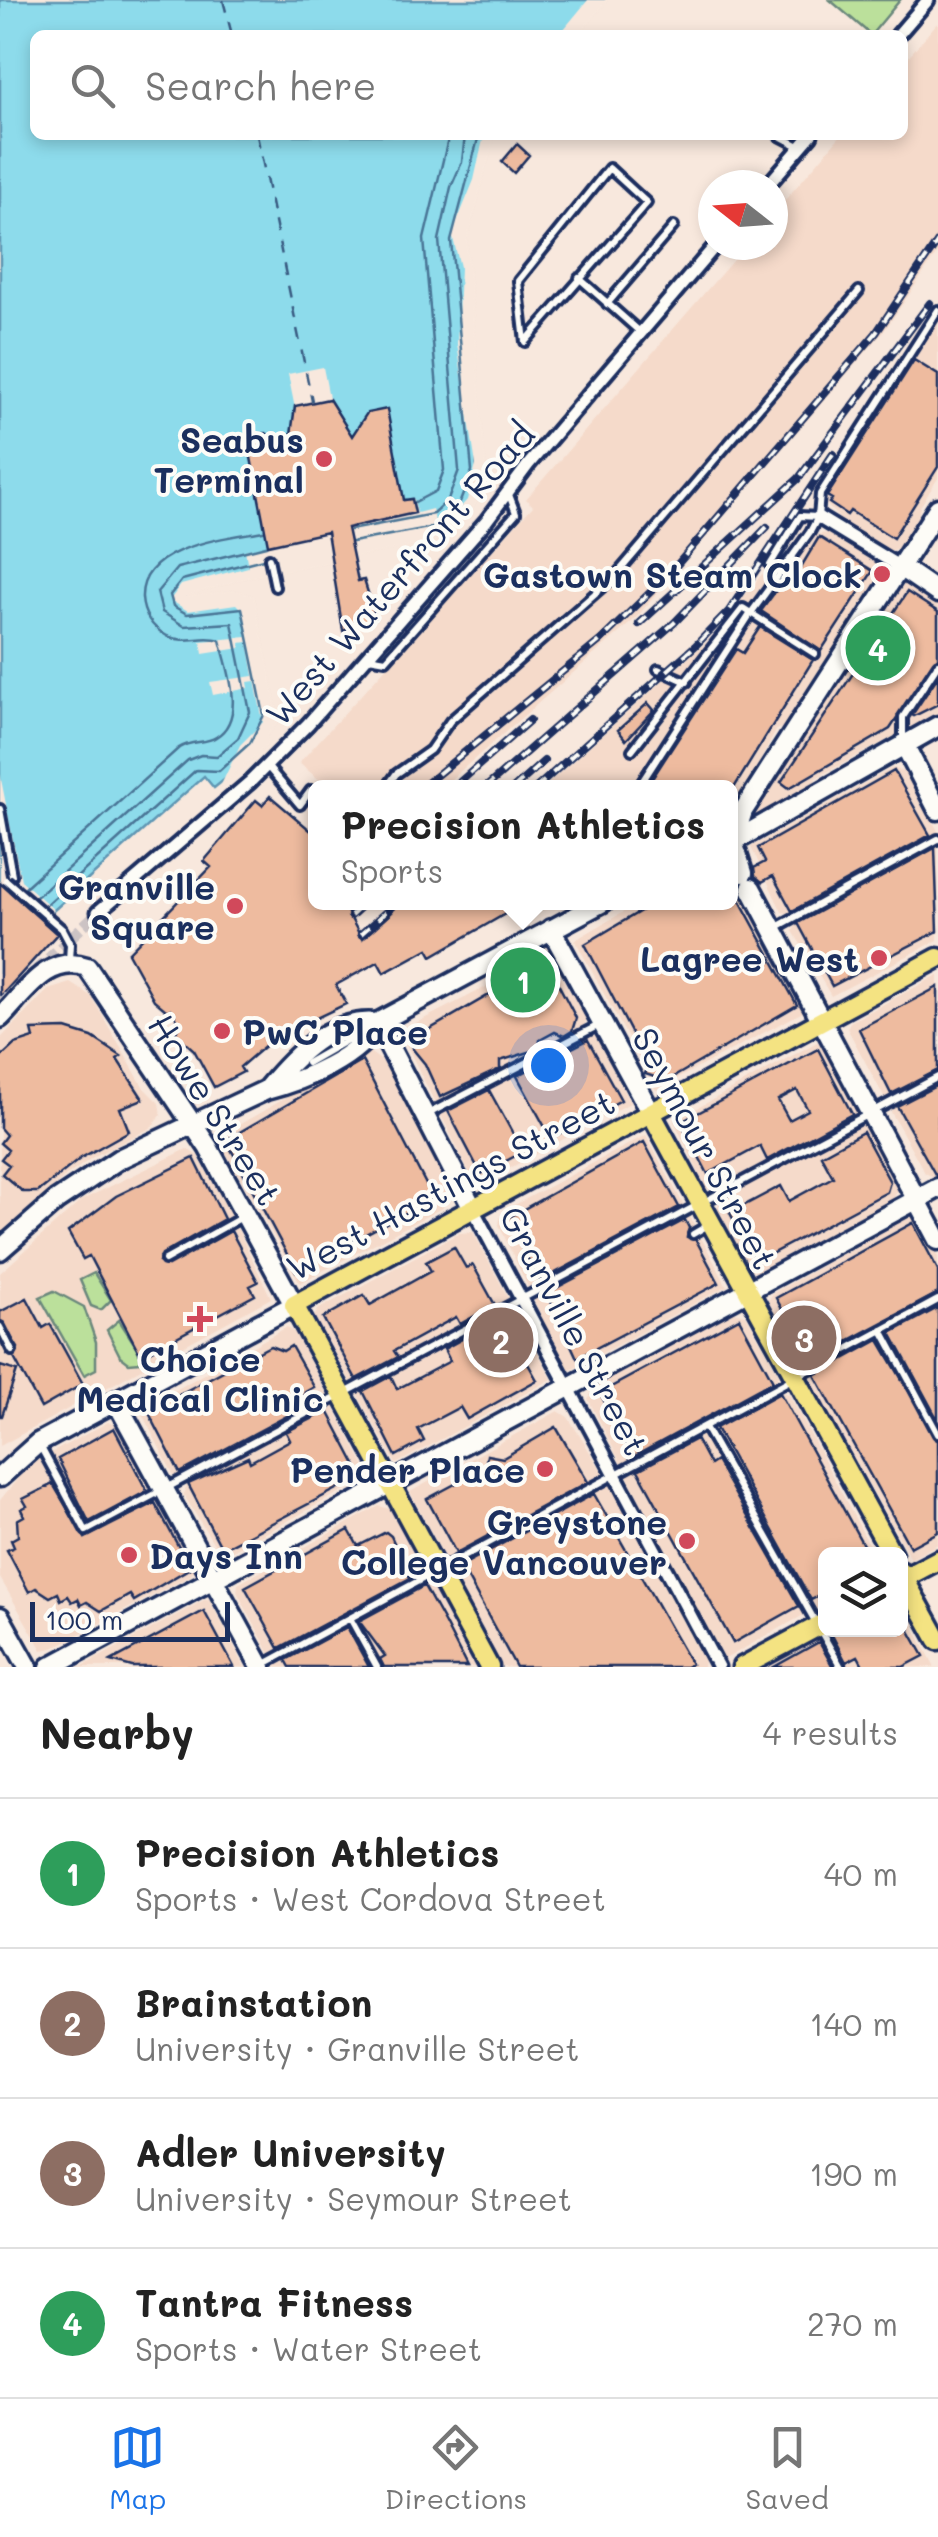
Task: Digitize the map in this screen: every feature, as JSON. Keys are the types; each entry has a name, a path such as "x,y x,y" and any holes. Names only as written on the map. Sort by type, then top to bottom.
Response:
{"main road":[{"path":"738,826 746,805 938,508"},
{"path":"900,567 938,594"},
{"path":"738,839 938,726"},
{"path":"904,744 938,810"},
{"path":"738,865 938,1240"},
{"path":"0,1250 86,1179 118,1159 266,1090 291,1083 366,1043 377,1023 587,910"},
{"name":"Seymour Street","path":"550,930 888,1547"},
{"name":"West Hastings Street","path":"0,1477 38,1443 938,958"},
{"path":"0,1018 48,970 73,962"},
{"name":"Howe Street","path":"73,962 94,975 194,1124 489,1667"},
{"name":"Granville Street","path":"377,1023 472,1207"},
{"path":"50,1667 748,1294 938,1188"},
{"path":"118,1403 260,1667"},
{"path":"908,1573 938,1560"},
{"path":"908,1587 938,1640"},
{"path":"0,1617 28,1667"},
{"path":"742,1667 818,1626"}],"street":[{"path":"902,30 928,0"},
{"path":"781,170 807,140"},
{"name":"West Waterfront Road","path":"98,912 267,766 368,657 703,260"},
{"path":"818,517 900,567"},
{"name":"Granville Street","path":"472,1207 718,1667"}],"lane":[{"path":"786,140 800,148"},
{"path":"609,168 647,204 578,278 526,342 518,281 609,168"},
{"path":"607,304 674,226"},
{"path":"578,278 642,332"},
{"path":"392,780 430,750 450,721 616,575 860,291"},
{"path":"643,780 750,613 818,517 820,494 938,310"},
{"path":"368,657 386,660 516,512 508,492"},
{"path":"770,565 800,516 818,517"},
{"path":"269,558 275,587"},
{"path":"632,750 743,608 815,654"},
{"path":"904,744 903,717 938,664"},
{"path":"658,669 687,682"},
{"path":"267,766 300,805 308,794"},
{"path":"0,809 9,877 62,929 73,962"},
{"path":"774,929 938,840"},
{"path":"306,1062 377,1023"},
{"path":"425,1115 602,1024"},
{"path":"38,1443 86,1531 938,1076"},
{"path":"165,1260 245,1215"},
{"path":"693,1234 711,1224"},
{"path":"260,1667 938,1300"},
{"path":"0,1327 12,1351"},
{"path":"882,1330 938,1434"},
{"path":"705,1427 818,1617"},
{"path":"350,1618 377,1667"},
{"path":"828,1637 841,1667"}],"shaded area":[{"path":"938,22 938,252 884,331 635,619 450,780 320,780 299,763 533,506 526,499 733,260 788,260 788,197 837,140 908,140 908,57"},
{"path":"938,315 938,478 920,507 917,525 902,547 890,551 846,526 824,502"},
{"path":"804,528 816,535 826,533 879,563 884,574 784,728 777,729 738,803 738,780 552,780 711,638 762,574 769,578"},
{"path":"905,583 911,583 938,605 938,713 816,778 813,787 762,817 753,816 837,679"},
{"path":"892,768 906,772 938,831 933,837 938,847 938,940 831,996 793,931 797,922 792,914 782,912 751,847"},
{"path":"738,881 804,1003 803,1012 656,1090 575,940 627,910 738,910"},
{"path":"549,955 587,1020 583,1027 588,1036 596,1036 630,1103 481,1184 470,1174 401,1034"},
{"path":"938,975 938,1175 934,1177 925,1173 891,1112 894,1103 883,1095 847,1028 850,1022"},
{"path":"70,983 91,996 144,1088 159,1103 161,1115 151,1128 93,1157 65,1177 0,1234 0,1039 48,990"},
{"path":"817,1042 826,1047 858,1108 856,1115 868,1126 898,1190 893,1199 756,1272 749,1268 717,1208 721,1200 715,1190 706,1188 674,1121"},
{"path":"368,1051 386,1064 452,1194 442,1208 300,1283 221,1144 221,1135"},
{"path":"646,1135 727,1286 571,1370 564,1365 499,1225 500,1219 507,1209"},
{"path":"187,1149 198,1156 271,1298 0,1446 0,1273 82,1200"},
{"path":"910,1217 918,1220 938,1257 938,1544 911,1559 908,1547 904,1547 811,1381 817,1373 812,1363 801,1363 768,1301 773,1293"},
{"path":"473,1232 552,1379 396,1464 314,1316 319,1309 459,1233"},
{"path":"734,1312 746,1315 779,1375 775,1383 779,1392 789,1394 870,1547 818,1547 818,1607 725,1659 720,1657 588,1399 595,1387"},
{"path":"287,1327 295,1333 370,1476 222,1557 183,1494 187,1486 183,1477 174,1476 140,1410"},
{"path":"558,1411 568,1417 613,1489 704,1661 703,1667 502,1667 410,1492"},
{"path":"108,1422 119,1427 195,1569 190,1576 53,1648 42,1650 0,1578 0,1500 29,1465"},
{"path":"379,1506 390,1509 475,1667 277,1667 237,1592 238,1584"},
{"path":"209,1599 245,1667 81,1667 204,1600"},
{"path":"908,1615 935,1667 755,1667 818,1634 908,1637"}],"green space":[{"path":"830,0 900,0 875,30 865,30"},
{"path":"94,1273 111,1300 101,1310 91,1306 80,1280"},
{"path":"54,1291 84,1307 96,1342 96,1369 84,1375 40,1297"},
{"path":"119,1320 141,1354 140,1362 129,1363 120,1356 107,1330"}],"water":[{"path":"0,0 603,0 577,30 30,30 30,140 489,140 461,241 475,387 477,494 445,535 245,573 186,589 183,602 245,596 275,718 235,771 214,788 204,776 54,910 0,970"}],"pier":[{"path":"588,0 608,0 583,30 563,30"},
{"path":"483,140 494,140 467,242 486,467 482,492 473,510 450,537 438,534 439,541 246,578 185,597 237,590 254,596 271,677 279,721 267,737 270,742 220,787 240,745 263,722 255,681 248,682 249,688 213,695 210,682 254,676 248,642 240,643 241,648 203,654 201,641 247,637 243,611 236,604 188,611 170,600 181,585 248,567 245,550 268,545 247,437 266,433 313,497 288,374 323,367 347,489 381,482 367,413 387,409 404,500 414,499 417,513 432,509 438,533 467,500 476,465 457,344 460,267 452,234 474,180"},
{"path":"0,774 21,880 54,910 0,970"}],"building":[{"path":"517,144 529,155 514,173 502,162"},
{"path":"914,360 938,375 938,467 893,538 850,511 847,515 829,503 832,499 827,496"},
{"name":"Seabus Terminal","path":"329,399 352,436 367,413 387,409 404,500 412,499 415,513 347,528 358,581 364,580 376,618 343,631 327,532 268,545 247,437 266,433 289,449 295,406"},
{"path":"819,537 873,571 821,651 761,611 789,573 795,577"},
{"path":"907,592 938,612 938,657 890,729 789,788 781,782"},
{"path":"760,627 813,660 738,782 651,780 736,649 743,653"},
{"path":"938,676 938,704 912,715"},
{"path":"648,703 654,710 626,740 618,730"},
{"path":"894,771 930,835 792,911 773,876 762,882 755,876 754,868 765,862 758,848"},
{"path":"270,796 308,828 308,910 346,910 362,939 390,910 512,910 432,956 428,949 384,973 378,962 336,985 346,1004 274,1038 240,1067 243,1072 214,1087 194,1050 175,1033 180,1025 171,1009 167,1011 154,1000 128,953 211,867 204,861 256,800 262,805"},
{"path":"935,848 938,931 832,986 798,923"},
{"path":"0,883 57,934 0,997"},
{"path":"738,897 797,1005 667,1081 645,1074 648,1065 585,944 642,910 738,910"},
{"path":"541,965 550,968 576,1018 572,1031 564,1036 555,1032 540,1040 539,1049 500,1061 500,1069 440,1097 425,1064 412,1048 413,1039"},
{"path":"938,987 938,1070 891,1094 859,1029"},
{"path":"66,1029 92,1037 121,1056 117,1059 143,1099 120,1108 129,1131 81,1158 38,1192 23,1192 2,1174 9,1165 1,1159 8,1150 0,1143 6,1135 0,1128 0,1058 15,1044 34,1038 32,1030"},
{"path":"588,1040 621,1100 551,1138 517,1076"},
{"path":"818,1049 852,1114 767,1160 760,1146 708,1174 681,1122","holes":["797,1090 808,1110 789,1120 778,1100"]},
{"path":"362,1061 433,1198 296,1271 226,1140"},
{"path":"938,1085 938,1176 936,1176 897,1106"},
{"path":"489,1090 523,1152 481,1174 448,1111"},
{"path":"863,1132 890,1182 887,1192 756,1262 730,1213 781,1186 789,1201 833,1177 821,1155"},
{"path":"644,1142 679,1207 540,1281 506,1219"},
{"path":"194,1158 224,1219 162,1254 159,1262 168,1266 231,1231 258,1282 250,1286 255,1295 141,1356 89,1256 83,1259 68,1232 116,1196"},
{"path":"685,1220 689,1228 687,1237 696,1240 719,1283 577,1358 547,1293"},
{"path":"913,1223 938,1270 938,1293 810,1361 776,1298"},
{"path":"454,1247 466,1268 473,1265 495,1305 460,1324 456,1317 394,1351 398,1357 356,1379 323,1318 364,1295 370,1305 431,1271 426,1262"},
{"path":"27,1298 43,1328 50,1324 83,1384 41,1408 14,1358 18,1348 0,1320 0,1312"},
{"path":"938,1308 938,1420 891,1333"},
{"path":"502,1317 537,1380 467,1419 460,1407 418,1429 424,1441 396,1456 363,1391 391,1376 397,1389 450,1361 444,1349"},
{"path":"739,1318 773,1381 633,1457 600,1393"},
{"path":"879,1340 938,1441 938,1532 910,1547 815,1375"},
{"path":"270,1346 283,1351 291,1346 314,1387 305,1392 298,1410 180,1473 148,1411"},
{"path":"0,1366 17,1371 2,1416 0,1416"},
{"path":"780,1393 864,1547 818,1547 818,1596 811,1600 716,1428"},
{"path":"328,1411 362,1476 222,1549 188,1484 248,1457 250,1462 290,1440 286,1432"},
{"path":"556,1427 588,1482 456,1553 427,1499 485,1468 487,1455 503,1458"},
{"path":"114,1428 147,1491 89,1522 58,1459"},
{"path":"696,1439 710,1465 716,1461 799,1606 733,1643 638,1470"},
{"path":"53,1484 85,1538 155,1503 190,1568 134,1601 130,1595 101,1611 87,1602 81,1605 78,1599 72,1602 68,1596 61,1600 58,1593 50,1597 36,1588 29,1592 7,1550 14,1547 11,1540 18,1536 17,1520 24,1516 21,1509 27,1506 23,1499"},
{"path":"594,1494 691,1664 516,1667 461,1566"},
{"path":"349,1530 358,1546 386,1532 410,1578 279,1648 245,1587"},
{"path":"424,1586 467,1667 384,1667 380,1659 385,1656 359,1621"},
{"path":"204,1611 234,1667 132,1667 111,1661"},
{"path":"347,1627 369,1667 290,1667 286,1660"},
{"path":"908,1627 924,1656 903,1667 864,1667 858,1656 846,1662 833,1637 908,1637"},
{"path":"819,1642 833,1667 774,1667"}],"ferry route":[{"path":"223,0 231,30"},
{"path":"258,140 312,401"}],"tunnel":[{"path":"0,1004 98,912"}],"railway":[{"path":"431,780 601,640 670,573 876,333 938,241"},
{"path":"639,624 799,478 930,303"},
{"path":"545,780 729,611 833,454"},
{"path":"494,780 674,623 767,527"},
{"path":"462,780 530,720"},
{"path":"523,780 544,761"},
{"path":"351,916 357,910"},
{"path":"361,934 388,910"}],"place":[{"name":"Seabus Terminal","path":"324,459"},
{"name":"Gastown Steam Clock","path":"882,574"},
{"name":"Tantra Fitness","path":"878,648"},
{"name":"Granville Square","path":"235,906"},
{"name":"Lagree West","path":"879,958"},
{"name":"Precision Athletics","path":"523,980"},
{"name":"PwC Place","path":"222,1031"},
{"name":"Choice Medical Clinic","path":"200,1319"},
{"name":"Adler University","path":"804,1338"},
{"name":"Brainstation","path":"501,1340"},
{"name":"Pender Place","path":"545,1469"},
{"name":"Greystone College Vancouver","path":"687,1541"},
{"name":"Days Inn","path":"129,1555"}]}
